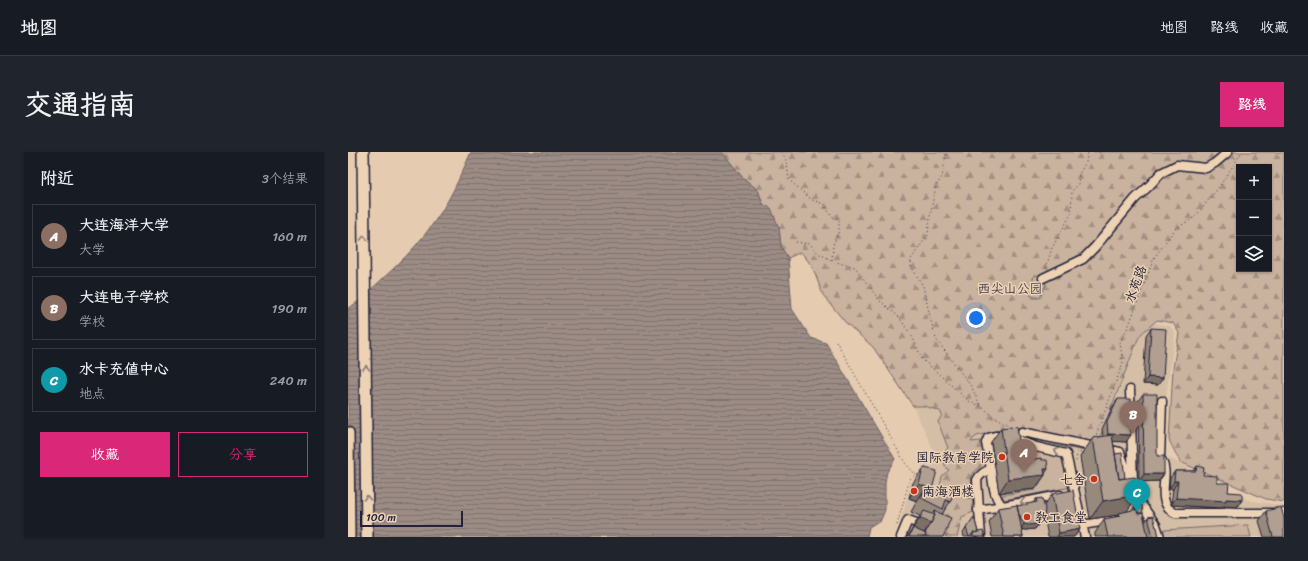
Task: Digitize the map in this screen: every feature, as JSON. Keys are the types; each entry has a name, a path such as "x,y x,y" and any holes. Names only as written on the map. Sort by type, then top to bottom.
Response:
{"highway":[{"path":"363,152 367,537"},
{"path":"348,433 349,537"}],"street":[{"path":"1043,278 1083,259 1095,247 1135,199 1161,173 1177,165 1206,168 1215,163 1228,152"},
{"path":"1130,390 1134,468 1132,486"},
{"path":"1162,401 1160,458 1165,464 1164,498 1168,509 1175,513 1284,513"},
{"path":"1022,432 1120,452 1136,497 1156,525 1160,537"},
{"path":"1003,506 998,502 996,496 986,443 988,438 995,436 1009,436 1031,445 1066,454 1085,537"},
{"path":"980,537 977,480 979,475 991,469"},
{"path":"978,510 1075,492"},
{"path":"1082,525 1121,518"},
{"path":"901,537 908,520 922,525"}],"path":[{"path":"782,152 787,164 789,180 812,200 824,204 831,216 839,219 839,231 833,244 832,261"},
{"path":"1043,278 1052,248 1071,214 1072,191 1078,185 1079,174 1086,162 1088,152"},
{"name":"水苑路","path":"1092,446 1123,363 1120,343 1129,325 1154,258 1175,229 1195,217 1219,187 1242,152"},
{"path":"946,154 942,177 936,186 928,235 911,259 911,266 923,286 936,339 971,386 980,406"},
{"path":"796,242 810,244 818,253 832,261 855,267 879,300 899,317 914,338 922,358 970,402 980,406 994,417 1022,432"},
{"path":"836,341 905,463 916,475"},
{"path":"1077,460 1077,452 1083,453"},
{"path":"896,528 910,479 924,470 927,464 930,463"}],"shaded area":[{"path":"471,152 722,152 742,177 758,190 763,204 771,208 779,228 781,247 788,258 792,309 811,338 826,343 895,459 887,472 885,482 885,510 880,522 877,522 869,527 867,537 348,537 348,308 355,304 396,266 424,236 449,199"},
{"path":"1154,323 1170,326 1175,333 1166,396 1164,456 1199,473 1227,491 1239,493 1247,500 1284,506 1284,537 1165,537 1155,515 1139,496 1125,457 1120,448 1101,446 1099,438 1102,429 1113,406 1138,339 1142,333"},
{"path":"913,406 924,406 992,424 1046,444 1112,455 1157,537 896,537 912,481 934,464 933,449"}],"green space":[{"name":"西尖山公园","path":"722,152 1284,152 1284,502 1266,499 1180,462 1169,440 1173,368 1179,333 1173,323 1157,320 1142,333 1138,339 1096,447 1091,452 1046,444 1003,429 977,436 973,439 971,442 981,441 986,461 971,475 973,512 962,517 957,537 945,537 948,528 937,523 942,516 946,505 939,492 942,476 949,470 945,467 944,452 948,448 938,422 942,415 940,411 924,406 913,406 873,347 845,322 823,295 812,266 801,252 788,258 781,247 779,228 763,204 758,190 742,177"},
{"path":"1038,275 1043,278 1046,284 1040,298 1031,296 1029,293 1034,276"},
{"path":"1012,441 1065,456 1071,487 1004,500 1002,495 1035,490 1040,483 1038,472 1016,471"},
{"path":"1248,525 1251,537 1165,537 1163,530"}],"building":[{"path":"1151,328 1166,329 1163,378 1148,377"},
{"path":"1143,394 1157,394 1157,456 1164,456 1164,474 1144,474"},
{"path":"1118,399 1131,399 1131,435 1108,434 1107,422"},
{"path":"1017,426 1022,461 1041,458 1042,460 1047,460 1048,469 1044,469 1045,475 1008,479 1001,428"},
{"path":"1112,435 1119,479 1135,477 1138,495 1103,501 1093,438"},
{"path":"1122,453 1125,478 1119,479 1115,454"},
{"path":"1197,466 1204,468 1203,475 1217,476 1217,483 1229,483 1228,492 1242,493 1242,500 1226,499 1226,501 1176,498 1178,481 1174,481 1175,471 1196,471"},
{"path":"925,468 937,471 932,489 941,492 943,490 954,492 950,502 946,500 943,509 921,498 926,487 919,484 923,469"},
{"path":"1073,490 1080,529 1059,533 1052,494"},
{"name":"教工食堂","path":"1042,498 1045,509 1044,517 1038,524 1024,524 1019,515 1017,506 1037,502 1036,499"},
{"path":"1017,505 1023,537 1004,537 998,508"},
{"path":"1142,505 1143,513 1138,513 1135,506"},
{"path":"1281,507 1284,518 1284,537 1273,537 1266,511"},
{"path":"1137,509 1138,514 1143,513 1148,537 1108,537 1104,519 1120,516 1119,513"},
{"path":"924,511 935,515 931,523 920,518"},
{"path":"935,511 951,518 943,537 925,537 928,527 935,515"},
{"path":"1153,516 1159,537 1153,537 1148,517"},
{"path":"974,517 978,532 973,533 969,537 966,528"},
{"path":"913,528 926,534 925,537 909,537"},
{"path":"983,531 985,537 973,537 973,533"}],"place":[{"name":"大连电子学校","path":"1133,434"},
{"name":"国际教育学院","path":"1002,457"},
{"name":"大连海洋大学","path":"1024,472"},
{"name":"七舍","path":"1094,479"},
{"name":"南海酒楼","path":"914,491"},
{"name":"水卡充值中心","path":"1137,512"},
{"name":"教工食堂","path":"1027,517"}]}
